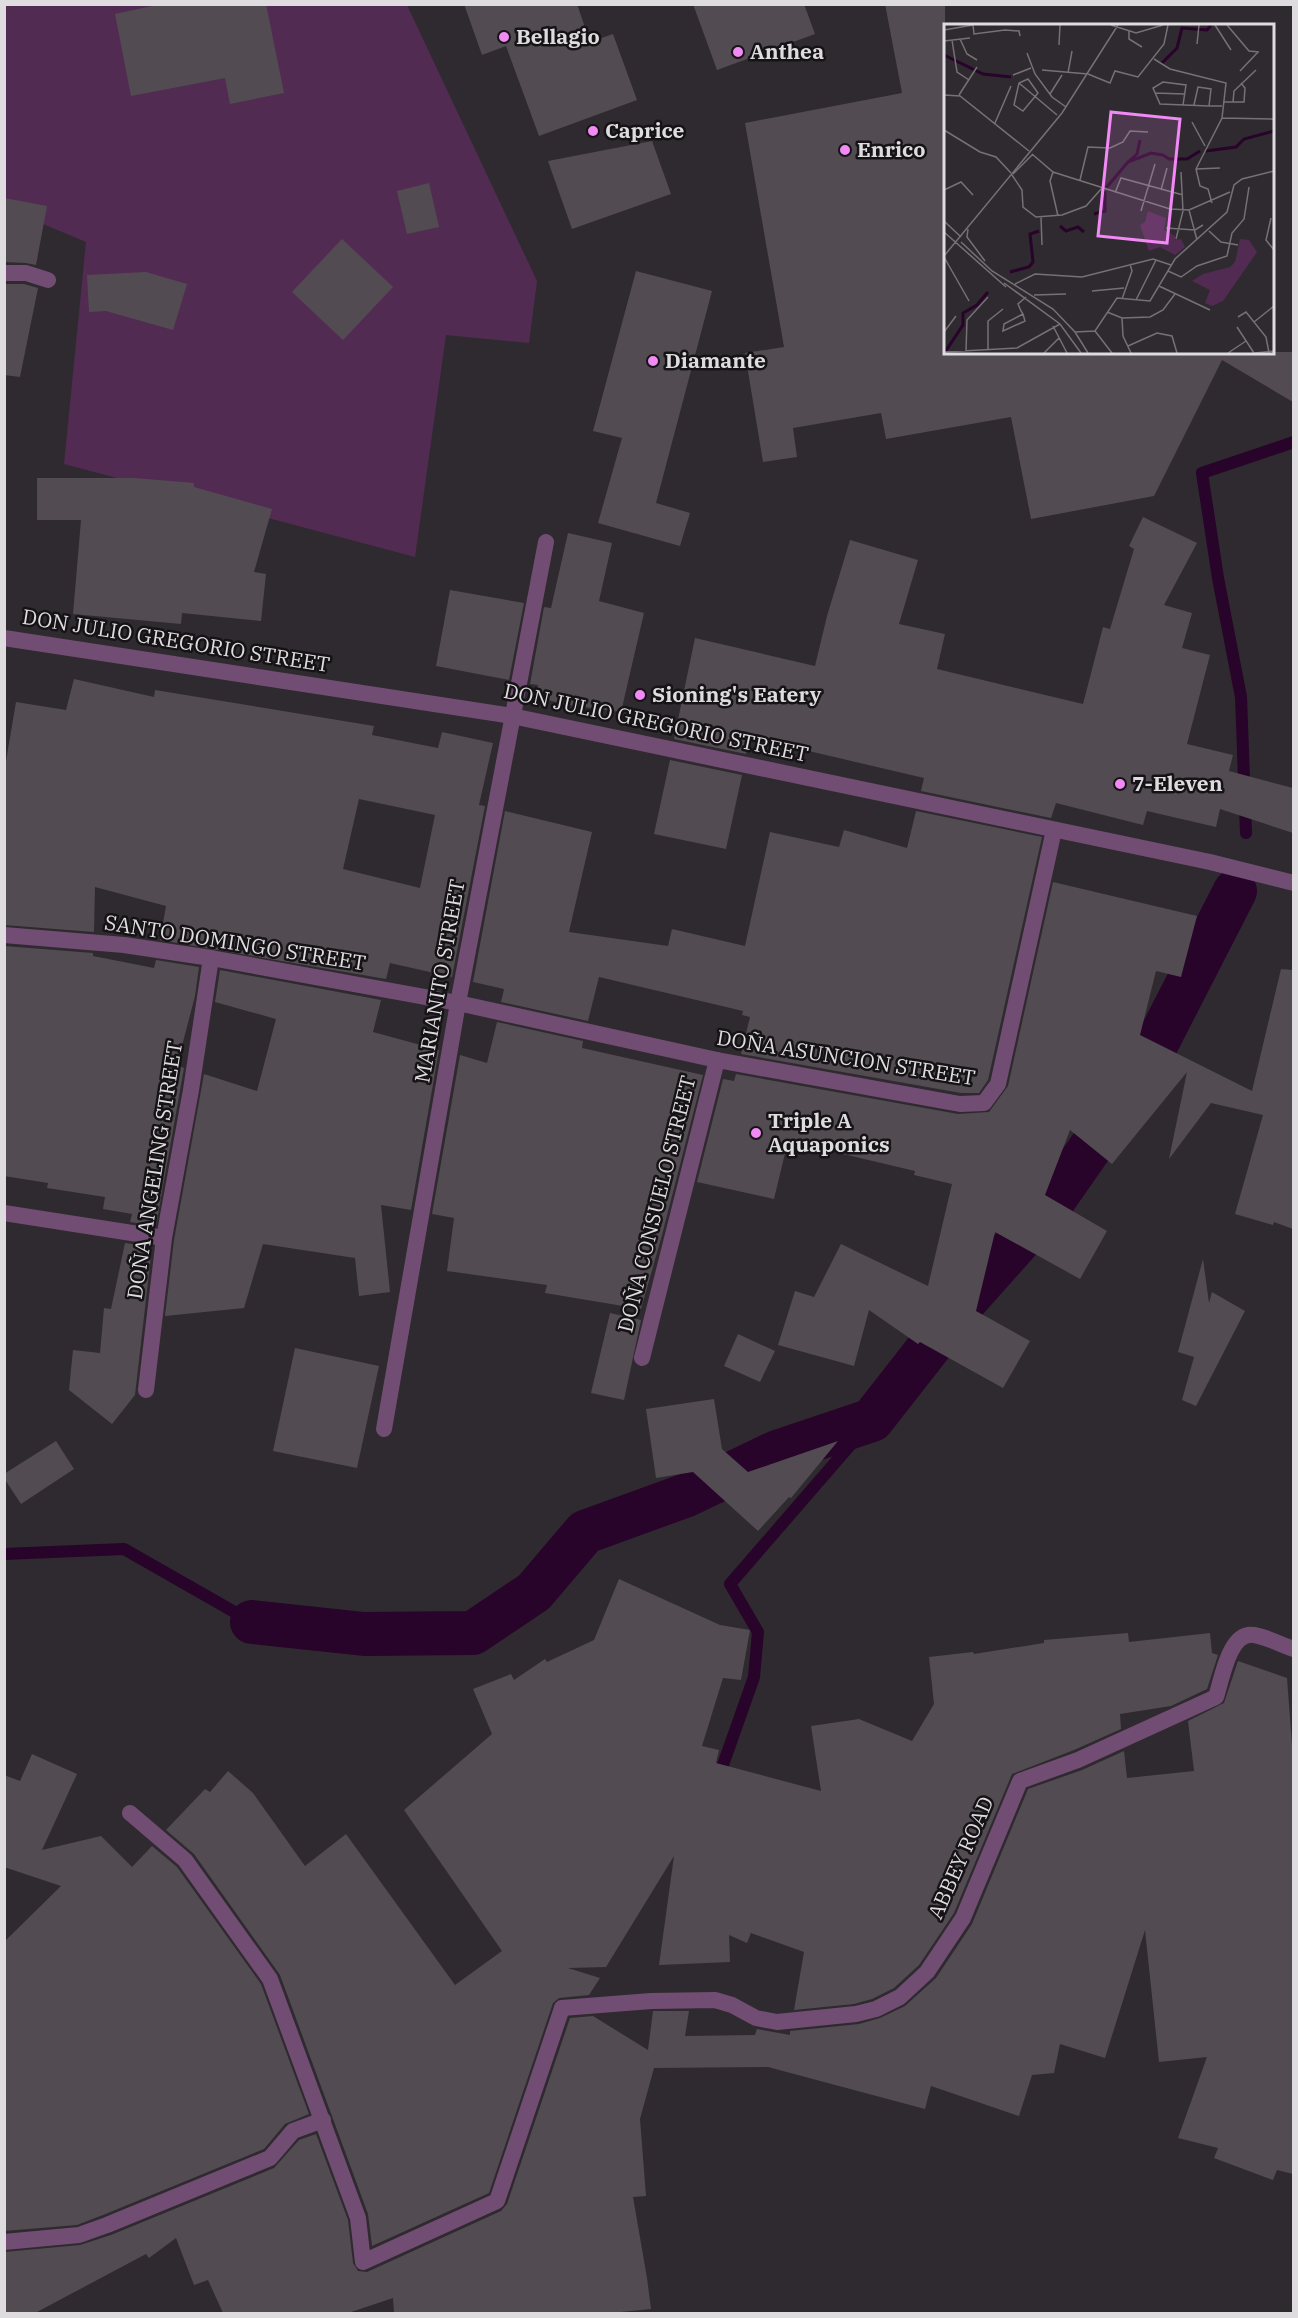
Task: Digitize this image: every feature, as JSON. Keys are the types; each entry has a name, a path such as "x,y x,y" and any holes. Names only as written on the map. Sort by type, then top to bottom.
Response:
{"street":[{"path":"4,273 26,273 48,280"},
{"name":"MARIANITO STREET","path":"384,1430 458,1003 546,542"},
{"name":"DON JULIO GREGORIO STREET","path":"4,638 512,716 1210,862 1293,883"},
{"name":"DOÑA ASUNCION STREET","path":"458,1003 717,1060 960,1104 984,1103 998,1084 1054,830"},
{"name":"SANTO DOMINGO STREET","path":"4,935 124,945 211,958 458,1003"},
{"name":"DOÑA ANGELING STREET","path":"146,1390 164,1238 191,1090 211,958"},
{"name":"DOÑA CONSUELO STREET","path":"642,1358 717,1060"},
{"path":"4,1213 164,1238"},
{"name":"ABBEY ROAD","path":"323,2120 358,2218 363,2262 497,2200 562,2008 651,2001 714,2000 732,2005 756,2018 777,2022 856,2014 876,2009 900,1997 927,1972 963,1918 1020,1781 1078,1760 1216,1697 1234,1643 1241,1636 1253,1635 1293,1649"},
{"path":"4,2242 79,2235 107,2225 270,2158 293,2131 323,2120 270,1979 185,1860 130,1813"}],"shaded area":[{"path":"4,5 407,5 537,281 529,343 446,335 415,557 64,464 86,242 5,208"}],"building":[{"path":"161,4 266,4 284,93 230,104 225,78 131,96 115,14"},
{"path":"464,4 577,4 590,42 613,34 637,100 539,136 506,46 482,55"},
{"name":"Anthea","path":"693,4 804,4 815,34 717,70"},
{"path":"885,4 945,4 944,354 1274,354 1274,352 1293,352 1293,402 1222,360 1154,496 1031,519 1011,417 886,439 881,413 793,428 797,457 763,462 745,353 784,347 745,123 902,93"},
{"path":"652,141 671,194 572,229 548,161"},
{"path":"429,183 439,227 407,234 397,191"},
{"path":"4,198 47,206 36,265 4,262"},
{"path":"342,239 393,287 343,340 292,292"},
{"name":"Diamante","path":"636,271 712,291 656,503 690,513 680,546 598,523 622,438 593,431"},
{"path":"146,272 187,284 173,330 106,311 89,312 87,275"},
{"path":"4,284 24,284 38,288 20,377 4,375"},
{"path":"37,478 134,478 194,483 194,487 272,509 254,572 266,574 261,621 182,613 181,624 73,614 81,520 37,520"},
{"path":"1143,517 1197,543 1164,605 1192,613 1182,648 1210,655 1187,744 1233,755 1229,771 1293,788 1293,833 1220,809 1216,827 1147,811 1143,825 1056,803 1051,818 921,791 924,778 753,738 750,739 746,754 674,739 695,638 815,666 827,616 850,540 918,560 899,624 945,634 937,669 1083,704 1103,627 1110,629 1134,549 1129,546"},
{"path":"568,533 612,543 599,601 644,613 621,712 568,705 536,697 538,685 530,684 544,607 551,608"},
{"path":"450,590 524,603 509,680 436,666"},
{"path":"74,679 154,697 155,690 374,726 372,735 438,748 442,732 493,743 479,805 485,806 452,977 390,963 386,979 160,940 166,906 95,887 94,932 4,925 4,773 16,702 66,710","holes":["359,799 435,815 420,888 343,869"]},
{"path":"670,760 742,775 726,849 654,834"},
{"path":"505,811 592,832 569,932 668,946 672,929 745,946 770,832 839,847 844,830 907,848 916,811 1042,837 988,1080 979,1093 961,1093 741,1054 750,1017 742,1015 743,1011 599,977 588,1021 501,1002 504,989 473,982"},
{"path":"1053,882 1197,916 1181,977 1156,971 1140,1035 1252,1091 1281,969 1293,970 1293,1229 1274,1222 1273,1225 1235,1214 1263,1115 1211,1103 1169,1159 1187,1072 1112,1164 1070,1130 1045,1195 1107,1231 1080,1279 995,1232 976,1311 1030,1341 1003,1388 920,1342 918,1344 869,1310 854,1366 778,1345 795,1291 814,1297 841,1244 928,1286 952,1184 914,1175 915,1171 788,1141 774,1199 697,1182 723,1079 734,1081 736,1074 958,1114 989,1112 1008,1086"},
{"path":"4,946 93,953 93,956 154,968 156,960 199,967 195,996 177,1065 184,1068 156,1226 130,1222 132,1214 103,1209 105,1197 47,1188 48,1183 4,1176"},
{"path":"220,970 381,1000 373,1032 439,1050 411,1210 381,1205 390,1292 359,1296 355,1258 263,1244 244,1308 165,1316 174,1240 204,1074 257,1091 276,1019 215,1002"},
{"path":"497,1022 583,1041 582,1048 703,1075 641,1309 545,1293 547,1285 447,1271 454,1218 432,1214 460,1055 487,1063"},
{"path":"125,1243 152,1247 135,1395 112,1424 69,1390 73,1350 100,1353 104,1308 111,1309"},
{"path":"1203,1259 1209,1303 1212,1292 1245,1311 1196,1406 1182,1400 1194,1357 1178,1352"},
{"path":"610,1313 641,1320 624,1400 591,1393"},
{"path":"738,1334 775,1351 760,1382 724,1366"},
{"path":"295,1348 379,1366 357,1468 273,1451"},
{"path":"714,1399 722,1449 748,1472 838,1441 791,1498 789,1497 758,1531 693,1472 656,1478 646,1409"},
{"path":"56,1441 74,1469 21,1504 4,1478 4,1474"},
{"path":"619,1579 720,1625 750,1630 741,1680 723,1678 702,1746 719,1750 716,1763 821,1791 811,1726 859,1719 912,1741 934,1704 929,1657 973,1652 974,1654 1044,1643 1044,1640 1128,1633 1129,1642 1210,1633 1212,1653 1218,1655 1207,1689 1171,1706 1120,1714 1121,1729 1012,1774 954,1913 919,1965 894,1988 872,1999 854,2004 794,2010 804,1952 751,1933 747,1943 729,1935 730,1962 659,1965 674,1856 606,1967 568,1968 600,1978 589,1995 559,1998 553,2003 489,2193 372,2246 368,2214 280,1975 194,1854 166,1830 205,1789 210,1792 228,1771 253,1793 305,1866 346,1834 455,1985 502,1951 404,1810 492,1734 473,1689 511,1674 514,1680 545,1659 547,1662 594,1640"},
{"path":"1238,1661 1287,1678 1293,1758 1293,2174 1277,2170 1273,2180 1214,2158 1218,2148 1178,2138 1207,2057 1159,2062 1145,1930 1105,2058 1060,2044 1054,2073 1032,2075 1019,2116 931,2086 925,2109 768,2067 654,2068 640,2119 646,2196 633,2197 651,2309 610,2313 394,2313 393,2298 348,2313 223,2313 208,2280 194,2285 176,2238 149,2258 146,2254 37,2312 4,2313 4,2252 80,2245 111,2235 274,2168 299,2140 316,2134 348,2220 353,2263 358,2271 367,2272 501,2211 507,2204 570,2018 593,2016 648,2050 653,2011 689,2011 685,2036 755,2035 757,2029 790,2035 790,2031 859,2024 880,2018 905,2006 936,1978 972,1924 1028,1789 1082,1770 1124,1751 1127,1778 1194,1771 1188,1721 1224,1703"},
{"path":"32,1754 77,1774 42,1850 101,1836 132,1867 152,1846 177,1867 261,1984 309,2114 285,2124 264,2149 77,2225 4,2231 4,1942 61,1886 4,1867 4,1775 20,1781"}],"waterway":[{"path":"1246,833 1241,697 1218,578 1202,473 1294,442"},
{"path":"252,1622 364,1634 473,1633 534,1592 585,1532 687,1495 777,1452 872,1420 966,1300 1049,1207 1139,1078 1235,891"},
{"path":"718,1779 754,1677 758,1632 730,1584 872,1420"},
{"path":"4,1554 124,1549 252,1622"}],"place":[{"name":"Bellagio","path":"504,37"},
{"name":"Anthea","path":"738,52"},
{"name":"Caprice","path":"593,131"},
{"name":"Enrico","path":"845,150"},
{"name":"Diamante","path":"653,361"},
{"name":"Sioning's Eatery","path":"640,695"},
{"name":"7-Eleven","path":"1120,784"},
{"name":"Triple A Aquaponics","path":"756,1133"}]}
